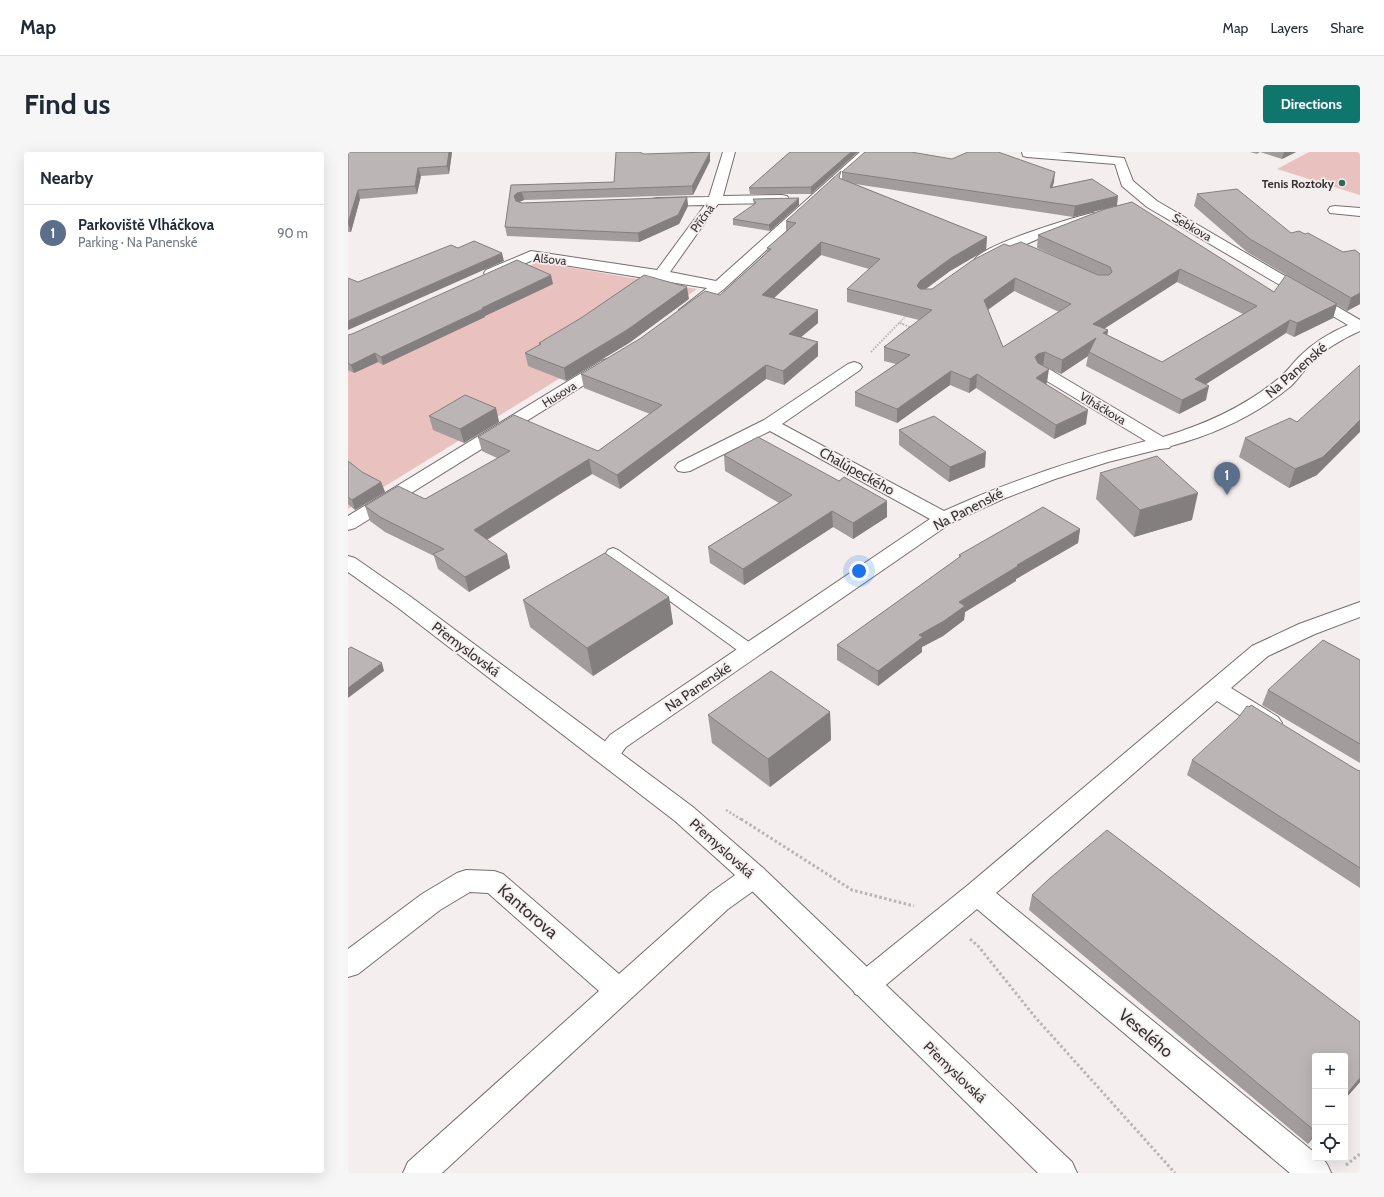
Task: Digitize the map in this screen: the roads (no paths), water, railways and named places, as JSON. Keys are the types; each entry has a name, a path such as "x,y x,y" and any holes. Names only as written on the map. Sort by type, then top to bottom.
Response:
{"street":[{"path":"674,319 719,286 867,152"},
{"name":"Příčná","path":"661,275 716,200 729,153 714,155"},
{"name":"Šebkova","path":"1027,153 1123,157 1127,183 1152,204 1360,326"},
{"path":"644,202 816,199"},
{"path":"1137,207 1152,204"},
{"path":"1335,210 1360,212"},
{"path":"970,266 1012,244 1043,232 1105,214"},
{"path":"1012,244 1033,253"},
{"name":"Alšova","path":"482,277 531,255 661,275 719,286"},
{"name":"Na Panenské","path":"606,755 618,741 944,519 991,496 1037,478 1087,462 1163,444 1220,423 1260,402 1287,381 1308,356 1335,336 1360,326"},
{"name":"Husova","path":"348,524 622,355"},
{"path":"684,467 770,424 854,367"},
{"name":"Vlháčkova","path":"1043,372 1163,444"},
{"name":"Chalúpeckého","path":"770,424 944,519"},
{"name":"Přemyslovská","path":"351,569 410,606 684,814 754,876 1061,1173"},
{"path":"866,985 978,893 1260,651 1307,629 1360,608"},
{"path":"1215,689 1287,733"},
{"path":"419,1173 719,901 754,876"},
{"name":"Kantorova","path":"348,965 430,902 466,881 494,882 620,991"},
{"name":"Veselého","path":"978,893 1315,1173"}],"lane":[{"path":"612,553 750,651"}],"place":[{"name":"Tenis Roztoky","path":"1342,183"},
{"name":"Parkoviště Vlháčkova","path":"1227,495"}]}
